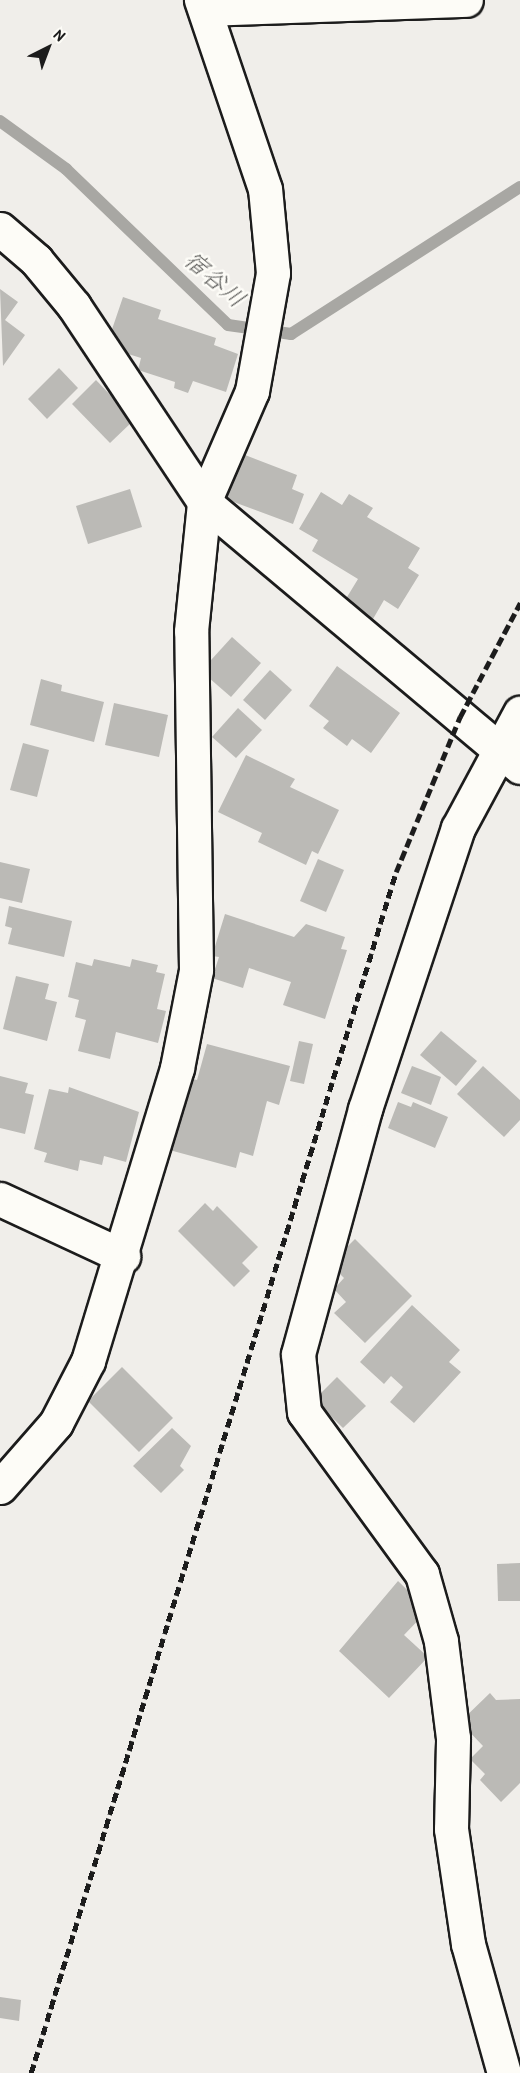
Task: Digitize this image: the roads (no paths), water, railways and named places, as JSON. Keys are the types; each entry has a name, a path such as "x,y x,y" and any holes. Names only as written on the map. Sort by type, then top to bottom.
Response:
{"street":[{"path":"0,1487 56,1423 88,1361 123,1256 177,1068 196,970 191,631 204,502 252,391 273,273 265,189 203,4 466,0"},
{"path":"0,230 36,260 74,306 204,502 509,758"},
{"path":"504,2073 468,1944 452,1840 453,1738 441,1641 422,1574 304,1412 298,1354 365,1109 458,828 509,758 520,713"},
{"path":"0,1199 123,1256"}],"waterway":[{"name":"宿谷川","path":"0,121 66,169 228,325 291,334 520,187"}],"railway":[{"path":"31,2073 396,872 460,717 520,603"}]}
